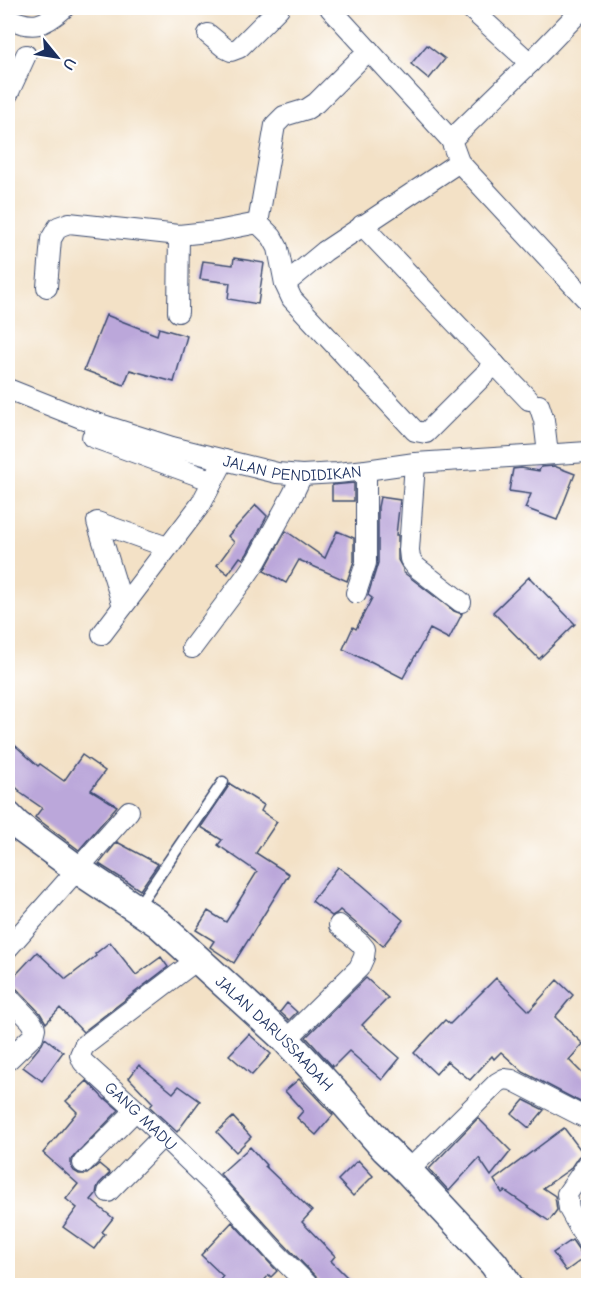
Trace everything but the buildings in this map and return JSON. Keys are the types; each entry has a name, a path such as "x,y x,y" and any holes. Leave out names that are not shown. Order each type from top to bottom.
{"street":[{"path":"8,18 37,26 48,22 64,8"},
{"path":"208,34 231,51 238,48 279,8"},
{"path":"330,8 451,140 459,162 588,301"},
{"path":"470,8 530,63"},
{"path":"451,140 583,8"},
{"path":"258,223 275,125 284,116 307,109 316,103 369,50"},
{"path":"8,92 26,55"},
{"path":"285,285 325,251 459,162"},
{"path":"47,287 51,239 58,227 69,223 179,235 258,223"},
{"path":"258,223 272,237 278,248 285,285 292,299 415,431 426,432 495,364"},
{"path":"362,225 534,403 543,420 548,454"},
{"path":"178,312 179,235"},
{"name":"JALAN PENDIDIKAN","path":"8,389 81,418 172,447 277,473 302,475 415,463 588,452"},
{"path":"92,437 213,481"},
{"path":"102,634 201,504 224,460"},
{"path":"415,463 410,559 416,567 461,602"},
{"path":"356,593 366,563 366,470"},
{"path":"192,648 257,560 302,475"},
{"path":"123,606 98,522 167,548"},
{"path":"8,948 129,811"},
{"name":"JALAN DARUSSAADAH","path":"8,816 77,869 158,924 286,1040 478,1247 509,1286"},
{"path":"286,1040 359,968 365,949 339,925"},
{"name":"GANG MADU","path":"198,959 84,1046 80,1055 82,1062 219,1190 309,1286"},
{"path":"8,997 35,1028 33,1036 8,1060"},
{"path":"408,1171 497,1083 504,1079 512,1080 588,1119"},
{"path":"83,1163 136,1110"},
{"path":"108,1192 162,1137"},
{"path":"588,1164 567,1194 569,1209 588,1243"}],"lane":[{"path":"136,909 223,782"}]}
